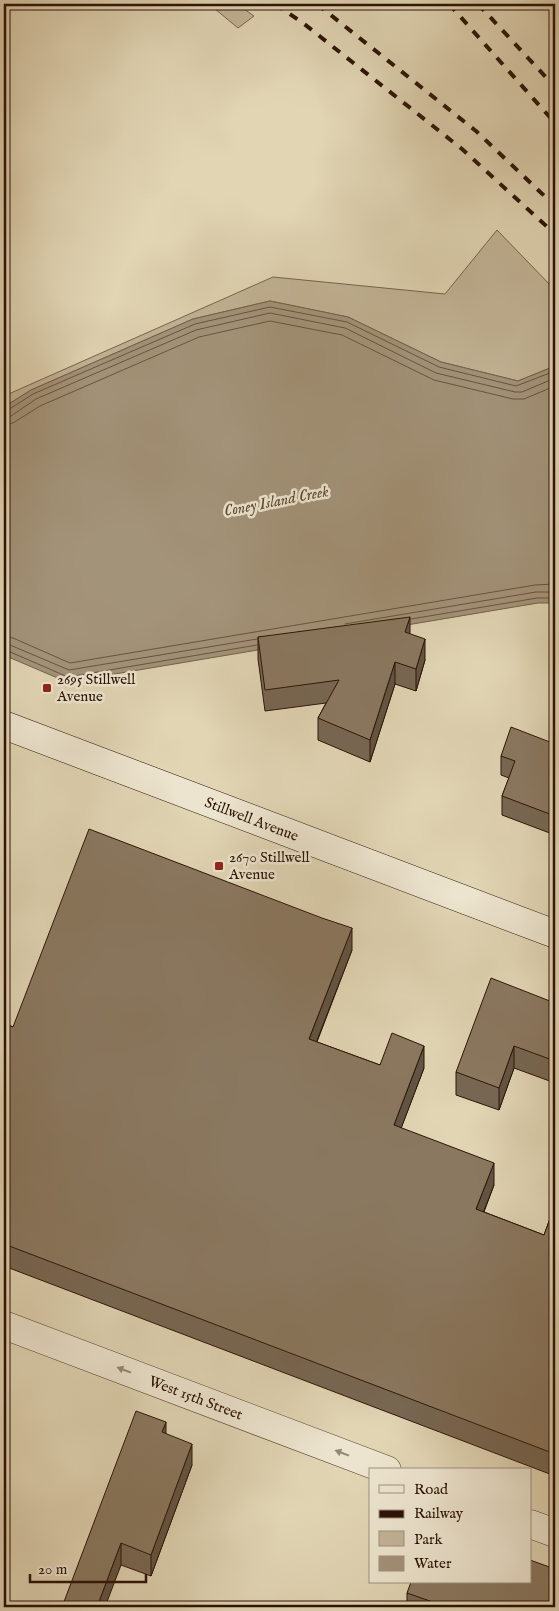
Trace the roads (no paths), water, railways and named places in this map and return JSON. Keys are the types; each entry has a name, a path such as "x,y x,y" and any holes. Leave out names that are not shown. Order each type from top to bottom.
{"main road":[{"name":"Stillwell Avenue","path":"4,725 555,934"},
{"name":"West 15th Street","path":"4,1325 382,1468"},
{"path":"532,1525 555,1533"}],"water":[{"name":"Coney Island Creek","path":"270,301 348,317 441,362 518,381 555,366 555,603 538,603 67,682 6,656 4,657 4,407 31,390 193,319"}],"railway":[{"path":"275,4 303,23 462,149 555,234"},
{"path":"317,4 476,131 555,206"},
{"path":"449,4 555,123"},
{"path":"478,4 555,87"}],"place":[{"name":"2695 Stillwell Avenue","path":"47,688"},
{"name":"2670 Stillwell Avenue","path":"219,866"}]}
